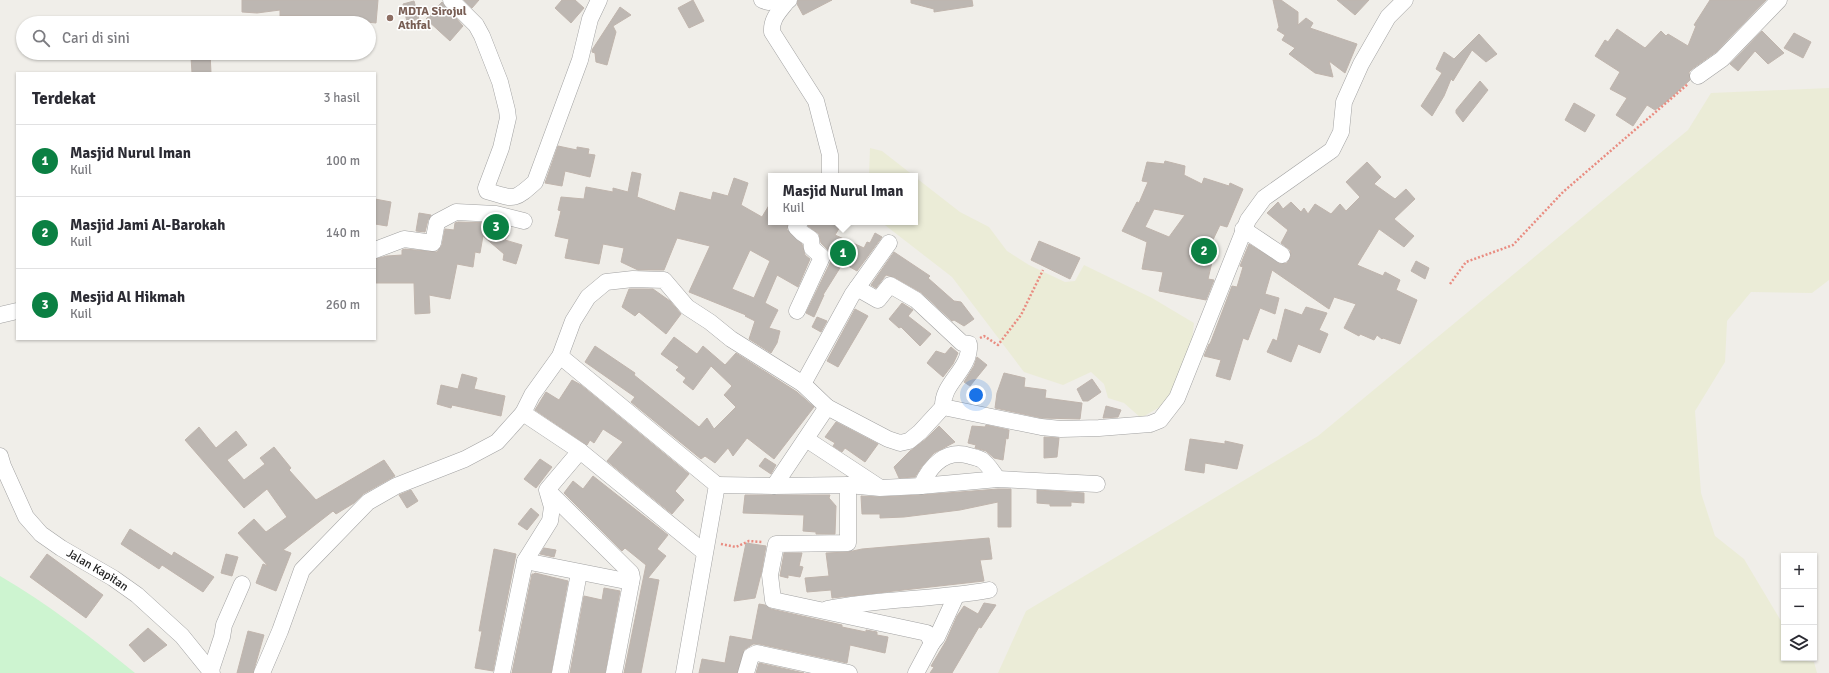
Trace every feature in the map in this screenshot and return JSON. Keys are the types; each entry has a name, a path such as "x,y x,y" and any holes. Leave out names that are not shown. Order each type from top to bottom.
{"street":[{"path":"451,0 476,25 500,82 508,118 501,148 486,188 487,191 512,199 522,195 535,182 580,60 590,19 599,0"},
{"path":"762,0 768,2 788,0"},
{"path":"788,0 776,13 772,22 772,32 816,101 830,155 830,173"},
{"path":"943,407 1041,427 1061,429 1134,426 1150,424 1160,420 1177,398 1248,220 1264,198 1332,150 1341,132 1344,102 1361,64 1388,17 1405,0"},
{"path":"1698,76 1722,59 1779,0"},
{"path":"376,250 404,239 433,243 437,222 456,212 496,214 524,221"},
{"path":"797,311 822,257 812,248 811,238 796,227 798,225"},
{"path":"1243,230 1282,255"},
{"path":"803,384 856,288 889,243"},
{"path":"262,673 280,631 302,570 368,502 396,486 465,459 497,442 523,413 532,395 560,356 573,322 588,297 606,282 633,279 664,280 687,307 710,322 731,339 803,384 827,407 888,439 900,443 909,441 943,407 942,397 967,360 969,344 962,343 916,300 890,285 878,300 856,288"},
{"path":"0,315 16,311"},
{"path":"560,356 717,485 848,485 880,488 998,479 1098,484"},
{"path":"774,486 827,407"},
{"path":"523,413 580,451 704,552"},
{"path":"806,439 880,488"},
{"path":"547,490 580,451"},
{"path":"921,486 934,464 950,454 965,454 982,460 998,479"},
{"name":"Jalan Kapitan","path":"0,456 26,517 41,534 61,548 113,578 137,596 182,636 211,673"},
{"path":"684,673 704,552 717,485"},
{"path":"848,485 848,543 776,544 770,574 773,600 927,633 932,643"},
{"path":"502,673 525,561 550,521 552,507 547,490"},
{"path":"547,490 631,573 631,582 614,673"},
{"path":"525,561 579,573 631,582"},
{"path":"560,673 579,573"},
{"path":"211,673 222,637 224,625 242,584"},
{"path":"819,611 850,604 956,596 989,590"},
{"path":"916,673 932,643 937,637 956,596"},
{"path":"746,673 751,656 757,653 850,673"}],"path":[{"path":"1450,284 1466,262 1513,245 1563,192 1698,76"},
{"path":"969,344 984,336 998,345 1021,315 1043,270"},
{"path":"704,552 719,544 736,547 749,541 776,544"}],"green space":[{"path":"1829,88 1829,280 1812,293 1751,292 1727,321 1725,362 1695,411 1701,493 1715,536 1744,559 1781,621 1781,661 1814,662 1817,673 998,673 1026,611 1318,436 1688,130 1711,93"},
{"path":"870,148 882,151 910,173 869,173"},
{"path":"918,179 960,212 989,227 1007,251 1029,265 1065,282 1075,281 1084,265 1152,298 1194,323 1192,340 1180,375 1165,404 1141,418 1124,403 1108,398 1104,384 1091,372 1063,385 1024,372 952,277 885,225 918,225"},
{"path":"0,576 69,622 135,673 0,673"}],"building":[{"path":"242,0 378,0 376,23 376,16 280,16 280,10 257,13 242,12"},
{"path":"464,0 479,0 472,8"},
{"path":"562,0 575,0 584,8 571,23 555,8"},
{"path":"693,0 704,21 689,28 678,8"},
{"path":"798,0 832,0 803,15 797,4"},
{"path":"911,0 972,0 973,6 934,12 934,9 911,3"},
{"path":"1273,0 1281,0 1298,12 1298,25 1306,18 1313,23 1310,28 1357,44 1345,73 1329,61 1333,77 1315,73 1289,54 1295,48 1282,40 1285,35 1277,30 1279,27"},
{"path":"1337,0 1369,0 1355,15"},
{"path":"1710,0 1766,0 1716,52 1689,72 1690,80 1666,102 1655,110 1647,105 1633,126 1616,115 1627,98 1610,89 1620,72 1595,56 1605,40 1608,42 1617,29 1645,48 1661,31 1666,36 1668,34 1688,46 1696,26 1694,25"},
{"path":"414,1 419,19 407,22 403,4"},
{"path":"442,2 463,26 450,41 426,19"},
{"path":"620,7 631,15 613,26 616,32 607,65 596,62 595,53 592,52 592,50"},
{"path":"1762,31 1784,53 1768,64 1755,51 1738,71 1730,64"},
{"path":"1794,33 1811,42 1803,58 1784,48"},
{"path":"1479,34 1497,54 1486,62 1472,50 1453,81 1451,79 1444,96 1432,116 1421,106 1442,73 1436,69 1444,52 1454,59"},
{"path":"191,60 210,60 211,72 192,72"},
{"path":"1480,81 1488,90 1463,122 1456,113 1456,110"},
{"path":"1574,103 1595,115 1585,132 1565,120"},
{"path":"558,146 577,150 577,147 589,149 588,154 595,155 590,177 565,171 562,186 545,183"},
{"path":"1165,161 1185,166 1184,175 1202,184 1204,178 1229,186 1230,183 1243,189 1227,227 1220,225 1211,244 1218,248 1212,262 1208,279 1214,280 1206,300 1159,291 1163,272 1142,269 1147,242 1122,231 1137,202 1139,203 1148,182 1142,181 1147,162 1164,164","holes":["1154,209 1185,215 1169,237 1145,227"]},
{"path":"1367,162 1381,177 1374,184 1395,199 1406,189 1415,199 1394,219 1414,236 1404,247 1379,229 1357,265 1383,276 1385,272 1400,280 1396,290 1417,300 1400,344 1383,338 1382,339 1377,335 1374,340 1360,334 1359,336 1344,328 1356,304 1334,297 1329,309 1272,270 1265,294 1279,298 1275,314 1260,308 1248,340 1243,338 1230,380 1216,376 1221,360 1204,356 1232,286 1237,287 1243,267 1240,266 1249,244 1281,264 1287,263 1291,256 1290,250 1281,243 1288,230 1267,213 1278,202 1283,209 1291,202 1301,212 1304,208 1308,214 1315,204 1331,214 1340,204 1346,211 1360,197 1346,182"},
{"path":"632,172 641,174 637,197 675,211 680,192 711,200 713,192 728,196 734,178 748,183 741,205 762,217 768,207 768,225 788,225 787,230 802,244 805,255 810,259 798,287 777,275 765,303 778,310 769,328 780,331 777,343 771,353 749,339 755,321 745,316 746,315 689,292 710,246 677,238 664,270 638,270 621,262 624,248 603,244 599,264 565,258 569,239 555,236 561,211 558,210 561,197 584,199 586,187 613,192 613,188 628,192","holes":["750,250 770,261 754,298 732,289"]},
{"path":"376,199 391,202 387,226 376,224"},
{"path":"419,213 431,215 425,232 416,231"},
{"path":"455,223 495,223 509,235 505,240 522,245 516,264 503,260 504,254 483,236 480,253 475,252 473,267 457,264 450,299 429,295 430,313 415,314 414,283 376,283 376,259 402,255 402,250 405,249 437,252 442,245 445,229 454,230"},
{"path":"841,225 835,235 864,248 867,242 870,243 875,233 882,237 857,271 843,263 823,295 814,317 806,313 831,261 831,256 828,250 821,243 819,234 808,226"},
{"path":"1039,241 1080,258 1070,279 1031,260"},
{"path":"894,252 930,276 928,278 954,301 961,302 974,319 964,326 954,320 952,321 922,293 894,277 886,275 876,288 871,285"},
{"path":"1416,261 1429,268 1425,279 1411,271"},
{"path":"629,289 653,289 670,301 681,314 666,334 639,312 635,316 622,307"},
{"path":"902,303 913,310 908,316 931,334 920,346 901,327 899,328 889,319"},
{"path":"1306,307 1327,313 1319,330 1328,334 1320,353 1298,344 1291,362 1267,352 1273,339 1277,341 1285,309 1302,315"},
{"path":"855,309 868,316 838,367 827,361"},
{"path":"817,317 827,321 821,332 812,327"},
{"path":"674,337 697,354 703,346 725,365 736,353 797,392 814,407 774,459 747,438 733,456 728,448 715,463 705,456 701,459 631,402 635,397 585,362 595,346 635,373 634,375 699,427 707,418 714,429 736,407 724,395 732,386 711,366 693,390 683,382 686,378 676,370 679,367 661,354"},
{"path":"951,347 958,353 953,364 943,377 927,363 936,351 945,354"},
{"path":"977,357 987,365 970,386 964,382 974,366"},
{"path":"1004,373 1025,378 1024,387 1046,390 1045,398 1082,403 1080,419 1042,418 995,408 997,393"},
{"path":"462,374 477,378 474,389 505,396 501,416 452,405 451,408 437,404 441,385 458,389"},
{"path":"1092,379 1101,392 1088,401 1083,401 1077,389"},
{"path":"572,380 581,385 689,474 675,491 684,500 672,514 607,461 623,442 603,429 594,443 590,440 587,445 535,410 546,392 559,400"},
{"path":"1106,406 1121,410 1118,417 1103,418"},
{"path":"836,422 878,444 865,462 845,448 842,452 833,446 835,443 825,437"},
{"path":"986,425 1009,430 1008,439 1006,438 1003,460 994,458 986,451 975,448 976,445 968,443 972,426 985,427"},
{"path":"939,426 955,442 934,453 922,466 915,477 899,478 894,467"},
{"path":"199,427 216,448 236,431 247,445 227,460 244,480 265,464 260,458 274,447 291,468 289,470 316,500 384,460 395,476 363,494 354,503 336,514 333,511 283,550 291,553 276,591 256,583 263,564 268,566 238,533 254,519 266,532 287,517 267,489 244,508 185,440"},
{"path":"1044,437 1059,438 1057,457 1044,458"},
{"path":"1190,439 1225,444 1225,441 1243,445 1237,469 1205,463 1204,473 1185,470"},
{"path":"765,458 776,465 771,474 759,466"},
{"path":"540,459 552,467 536,488 524,479"},
{"path":"593,476 668,535 657,549 666,556 648,578 659,580 641,673 624,673 646,565 625,548 622,551 564,493 573,481 583,489"},
{"path":"1011,489 1011,527 998,527 998,502 960,510 904,517 880,518 880,514 862,514 861,496 880,497 921,495"},
{"path":"411,490 418,501 407,508 399,495"},
{"path":"1037,490 1084,493 1084,503 1071,502 1071,506 1050,506 1050,504 1037,503"},
{"path":"745,495 830,495 829,498 836,506 835,534 816,534 816,532 803,531 804,515 743,513"},
{"path":"531,508 539,515 527,530 518,524"},
{"path":"130,529 172,556 174,552 214,577 203,592 162,565 159,569 121,544"},
{"path":"989,538 992,559 980,560 984,581 832,598 831,590 807,592 805,578 829,576 826,553"},
{"path":"746,543 766,546 761,574 755,598 734,601"},
{"path":"544,548 556,550 554,557 540,554"},
{"path":"494,549 516,554 493,671 475,668 482,631 479,631"},
{"path":"784,553 802,553 799,566 803,567 800,577 788,575 788,578 780,576"},
{"path":"47,554 103,595 86,618 30,577"},
{"path":"226,554 238,557 232,576 221,573"},
{"path":"535,573 568,581 551,673 512,673 532,574"},
{"path":"604,588 620,591 605,673 570,673 584,596 602,600"},
{"path":"984,603 996,605 981,628 979,627 952,673 930,673 934,667 931,666 946,641 957,616 964,606 978,614"},
{"path":"759,604 765,605 771,609 842,625 842,627 866,632 866,630 877,632 877,635 888,637 885,653 850,645 847,663 753,644 744,650 737,673 699,673 702,659 725,663 730,636 752,640"},
{"path":"148,628 167,645 144,662 129,645"},
{"path":"248,631 264,635 253,673 237,673"},
{"path":"759,663 804,673 756,673"}],"place":[{"name":"MDTA Sirojul Athfal","path":"390,18"},
{"name":"Mesjid Al Hikmah","path":"496,227"},
{"name":"Masjid Jami Al-Barokah","path":"1204,251"},
{"name":"Masjid Nurul Iman","path":"843,253"}]}
